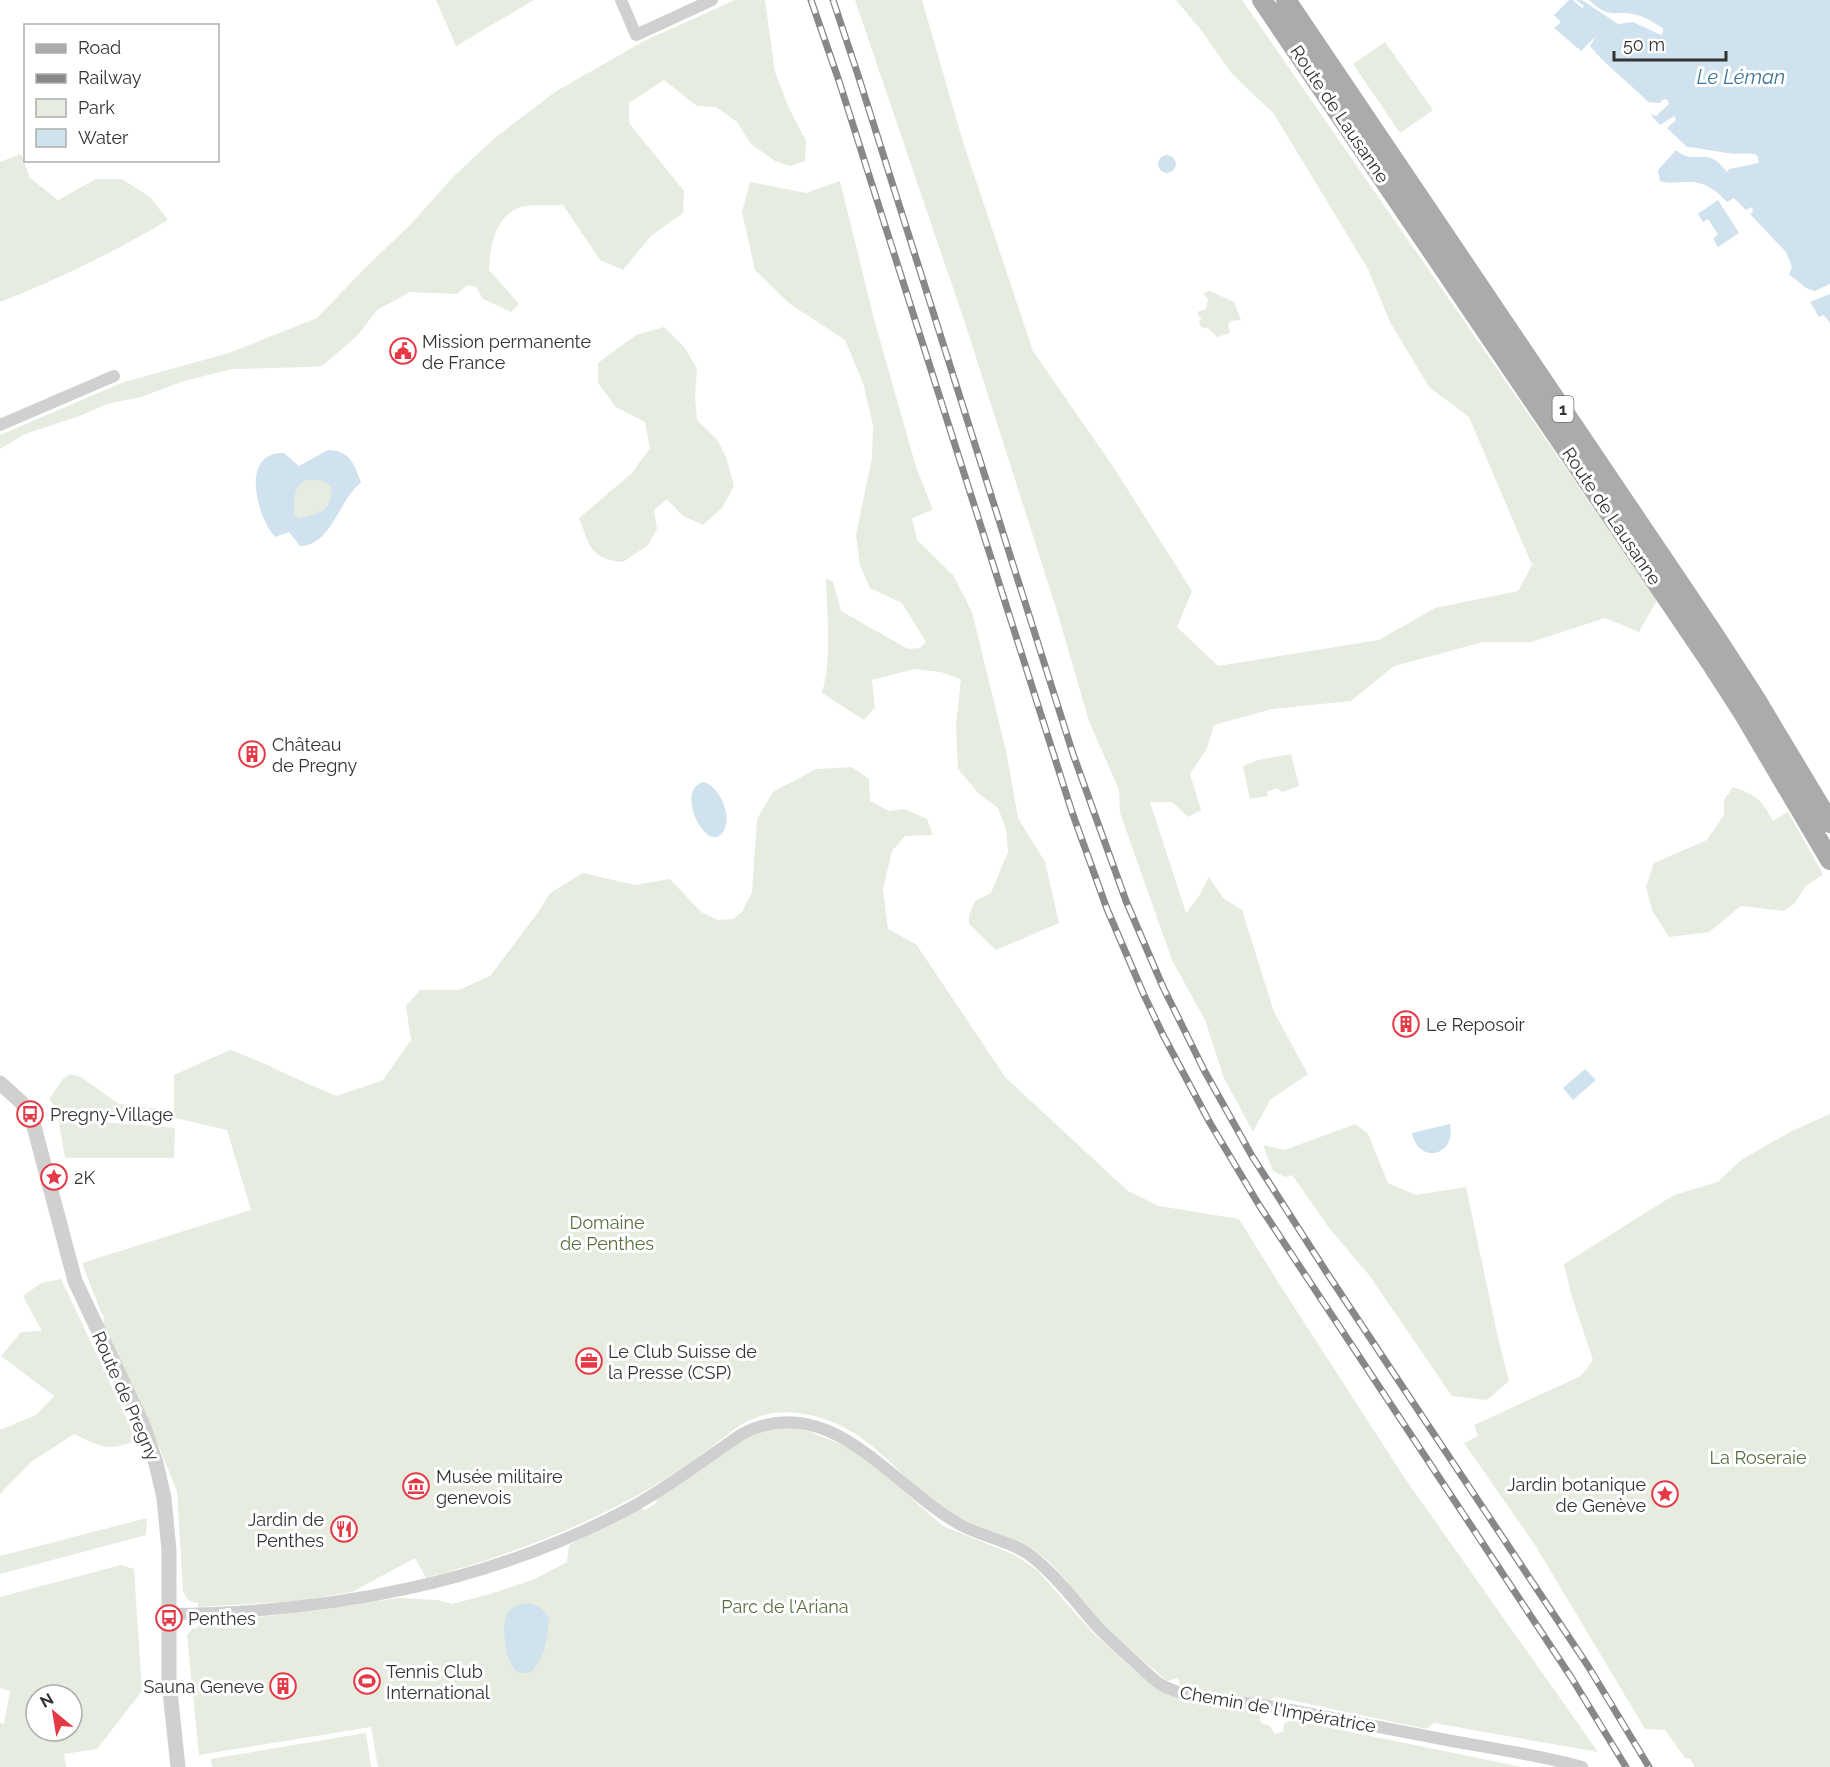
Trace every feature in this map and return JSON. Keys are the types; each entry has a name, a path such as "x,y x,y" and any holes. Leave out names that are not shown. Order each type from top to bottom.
{"main road":[{"name":"Route de Lausanne","path":"1262,0 1694,638 1742,711 1830,860"},
{"name":"Route de Lausanne","path":"1286,0 1713,633 1830,823"}],"street":[{"path":"621,0 636,35 712,0"},
{"path":"0,425 114,376"},
{"name":"Route de Pregny","path":"0,1083 21,1102 32,1119 75,1281 143,1425 156,1463 168,1525 169,1682 178,1767"},
{"name":"Chemin de l'Impératrice","path":"168,1614 257,1611 303,1606 355,1599 436,1583 512,1559 610,1518 647,1499 742,1434 758,1426 789,1421 808,1424 843,1438 875,1459 927,1503 960,1524 1035,1558 1063,1586 1096,1625 1158,1683 1171,1690 1538,1755 1582,1767"}],"green space":[{"path":"436,0 534,0 456,46"},
{"path":"735,0 765,0 775,72 788,106 806,141 805,161 790,166 775,161 751,144 737,122 716,107 697,106 664,80 629,103 629,123 684,191 683,213 651,236 623,270 600,260 563,205 521,207 512,211 500,224 493,242 489,270 519,304 511,312 483,299 476,287 467,285 457,294 410,292 377,310 357,336 322,366 232,369 184,381 141,397 107,404 25,434 0,449 0,435 124,382 229,353 317,318 410,225 454,176 496,137 555,92 644,41"},
{"path":"855,0 922,0 963,142 1033,351 1116,471 1192,591 1177,627 1218,666 1379,640 1435,608 1518,591 1532,565 1469,417 1429,387 1390,322 1368,269 1274,114 1232,74 1201,30 1176,0 1242,0 1657,600 1639,632 1605,618 1531,642 1483,642 1394,666 1351,701 1272,709 1214,725 1207,748 1190,774 1201,810 1188,817 1172,802 1150,802 1186,913 1198,898 1209,877 1223,898 1242,910 1274,1012 1308,1074 1270,1100 1253,1132 1224,1078 1205,1020 1172,960 1120,813 1119,790 1089,721 1056,608 966,326"},
{"path":"1385,42 1433,110 1400,133 1353,64"},
{"path":"21,154 30,178 58,200 96,179 122,179 150,197 168,220 86,264 0,302 0,162"},
{"path":"840,181 874,319 916,467 933,510 912,518 917,540 953,575 972,612 1006,751 1018,818 1045,862 1059,923 996,950 969,924 969,916 975,901 991,893 1008,852 1006,829 998,808 979,794 958,769 956,726 961,679 941,672 914,669 872,680 875,707 864,720 822,693 828,651 826,579 833,581 841,611 908,649 920,648 926,642 902,603 870,588 860,566 856,535 872,458 873,425 863,383 845,340 790,304 755,270 742,212 750,182 806,193"},
{"path":"1210,291 1234,302 1241,320 1231,321 1228,324 1230,333 1217,337 1209,329 1201,327 1199,321 1202,318 1197,312 1206,309 1208,299 1203,293"},
{"path":"664,327 685,348 697,369 695,396 697,420 718,441 726,457 734,486 722,508 703,525 683,516 667,499 654,510 657,529 648,545 623,562 612,560 597,554 593,549 579,518 632,473 650,448 645,422 616,407 598,383 598,363 636,335"},
{"path":"306,480 323,481 331,487 331,495 327,507 323,510 299,519 294,514 295,494"},
{"path":"1291,754 1299,786 1282,792 1277,788 1267,792 1268,796 1250,799 1243,766 1258,760"},
{"name":"Domaine de Penthes","path":"852,767 869,779 870,801 889,811 904,809 927,819 933,835 905,836 892,851 883,889 888,929 916,944 1005,1077 1128,1191 1159,1206 1239,1219 1404,1477 1598,1752 1434,1723 1426,1729 1276,1697 1262,1703 1181,1687 1177,1678 1167,1681 1107,1629 1091,1613 1056,1568 1038,1553 1028,1546 948,1511 930,1498 865,1440 847,1429 826,1420 795,1413 772,1413 750,1420 675,1473 598,1516 513,1551 455,1570 426,1578 415,1558 352,1592 297,1601 198,1607 198,1603 187,1598 183,1591 177,1491 152,1430 103,1327 104,1317 82,1263 251,1210 227,1130 175,1118 56,1108 49,1099 63,1079 70,1074 81,1077 119,1104 174,1111 174,1075 230,1050 337,1096 383,1080 411,1040 406,1006 420,990 459,990 490,976 550,893 583,873 635,885 670,879 701,912 718,920 733,919 742,912 752,892 757,819 773,792 816,769"},
{"path":"1733,787 1757,799 1773,821 1788,812 1823,874 1805,887 1794,904 1784,911 1741,906 1709,932 1669,937 1652,910 1646,887 1654,863 1707,840 1724,815 1724,800"},
{"name":"Jardin botanique de Genève","path":"1830,1114 1830,1767 1695,1767 1690,1759 1685,1758 1665,1730 1645,1729 1535,1545 1464,1443 1478,1436 1474,1425 1581,1376 1593,1360 1572,1297 1564,1264 1674,1195 1718,1182 1741,1160 1790,1132"},
{"path":"58,1118 175,1128 174,1158 65,1158"},
{"path":"1355,1124 1368,1134 1388,1183 1416,1195 1466,1187 1509,1381 1487,1400 1452,1396 1369,1275 1330,1229 1292,1175 1285,1177 1273,1171 1263,1145 1285,1150"},
{"path":"61,1279 137,1440 111,1447 91,1442 74,1434 31,1462 0,1494 0,1430 36,1415 54,1396 1,1356 21,1332 42,1331 23,1296 41,1283"},
{"name":"Parc de l'Ariana","path":"791,1427 808,1431 852,1449 869,1461 943,1526 1015,1555 1037,1570 1094,1634 1147,1681 1209,1703 1259,1712 1261,1723 1270,1726 1275,1734 1283,1732 1284,1724 1292,1720 1522,1767 378,1767 371,1727 199,1755 187,1635 192,1629 197,1628 200,1621 321,1610 398,1598 438,1600 452,1604 490,1594 535,1579 567,1562 569,1545 641,1508 645,1510 656,1503 657,1498 748,1436 763,1430"},
{"path":"147,1518 146,1535 0,1574 0,1556"},
{"path":"121,1565 134,1569 142,1691 97,1749 64,1754 66,1767 0,1767 0,1723 4,1724 10,1691 0,1688 0,1597"},
{"path":"366,1733 371,1767 212,1767 211,1759"}],"water":[{"name":"Le Léman","path":"1569,0 1573,0 1582,8 1584,6 1576,0 1582,0 1618,24 1633,22 1661,35 1663,28 1644,17 1629,13 1608,12 1589,0 1830,0 1830,284 1815,291 1806,288 1789,274 1792,267 1786,252 1750,214 1753,212 1752,207 1746,210 1734,198 1727,202 1704,184 1660,181 1658,170 1676,150 1686,156 1713,159 1727,172 1729,169 1759,163 1757,155 1753,154 1731,154 1687,147 1667,128 1676,120 1674,116 1660,125 1650,114 1656,116 1669,104 1667,99 1660,103 1648,102 1590,46 1596,36 1581,51 1554,28 1561,22 1554,15"},
{"path":"1167,155 1173,158 1176,164 1173,170 1167,173 1161,170 1158,164 1161,158"},
{"path":"1718,200 1739,233 1718,247 1713,239 1718,234 1708,219 1703,222 1698,214"},
{"path":"1830,294 1830,323 1824,315 1819,317 1810,302"},
{"path":"328,450 341,452 350,459 361,483 353,490 328,530 311,544 300,546 289,532 275,537 262,515 256,486 261,462 270,455 284,453 299,466","holes":["306,480 323,481 331,487 327,506 318,513 299,518 294,514 295,494 299,486"]},
{"path":"703,782 714,788 725,808 725,828 719,836 711,836 704,831 693,809 691,798 694,788"},
{"path":"1585,1069 1596,1080 1573,1100 1563,1088"},
{"path":"1450,1124 1451,1135 1448,1143 1436,1152 1429,1153 1421,1150 1412,1133"},
{"path":"527,1603 540,1608 549,1618 547,1639 540,1660 531,1672 523,1673 518,1672 510,1662 505,1645 504,1627 509,1611"}],"railway":[{"path":"811,0 839,81 1072,812 1107,909 1144,995 1210,1123 1259,1205 1571,1677 1626,1767"},
{"path":"833,0 1073,754 1126,901 1163,987 1204,1070 1252,1156 1588,1666 1649,1767"}],"place":[{"name":"Mission permanente de France","path":"403,351"},
{"name":"Château de Pregny","path":"252,754"},
{"name":"Le Reposoir","path":"1406,1024"},
{"name":"Pregny-Village","path":"30,1114"},
{"name":"2K","path":"54,1177"},
{"name":"Le Club Suisse de la Presse (CSP)","path":"589,1361"},
{"name":"Musée militaire genevois","path":"416,1486"},
{"name":"Jardin botanique de Genève","path":"1665,1494"},
{"name":"Jardin de Penthes","path":"344,1529"},
{"name":"Penthes","path":"169,1618"},
{"name":"Tennis Club International","path":"367,1681"},
{"name":"Sauna Geneve","path":"283,1686"}],"park label":[{"name":"La Roseraie","path":"1758,1457"}]}
